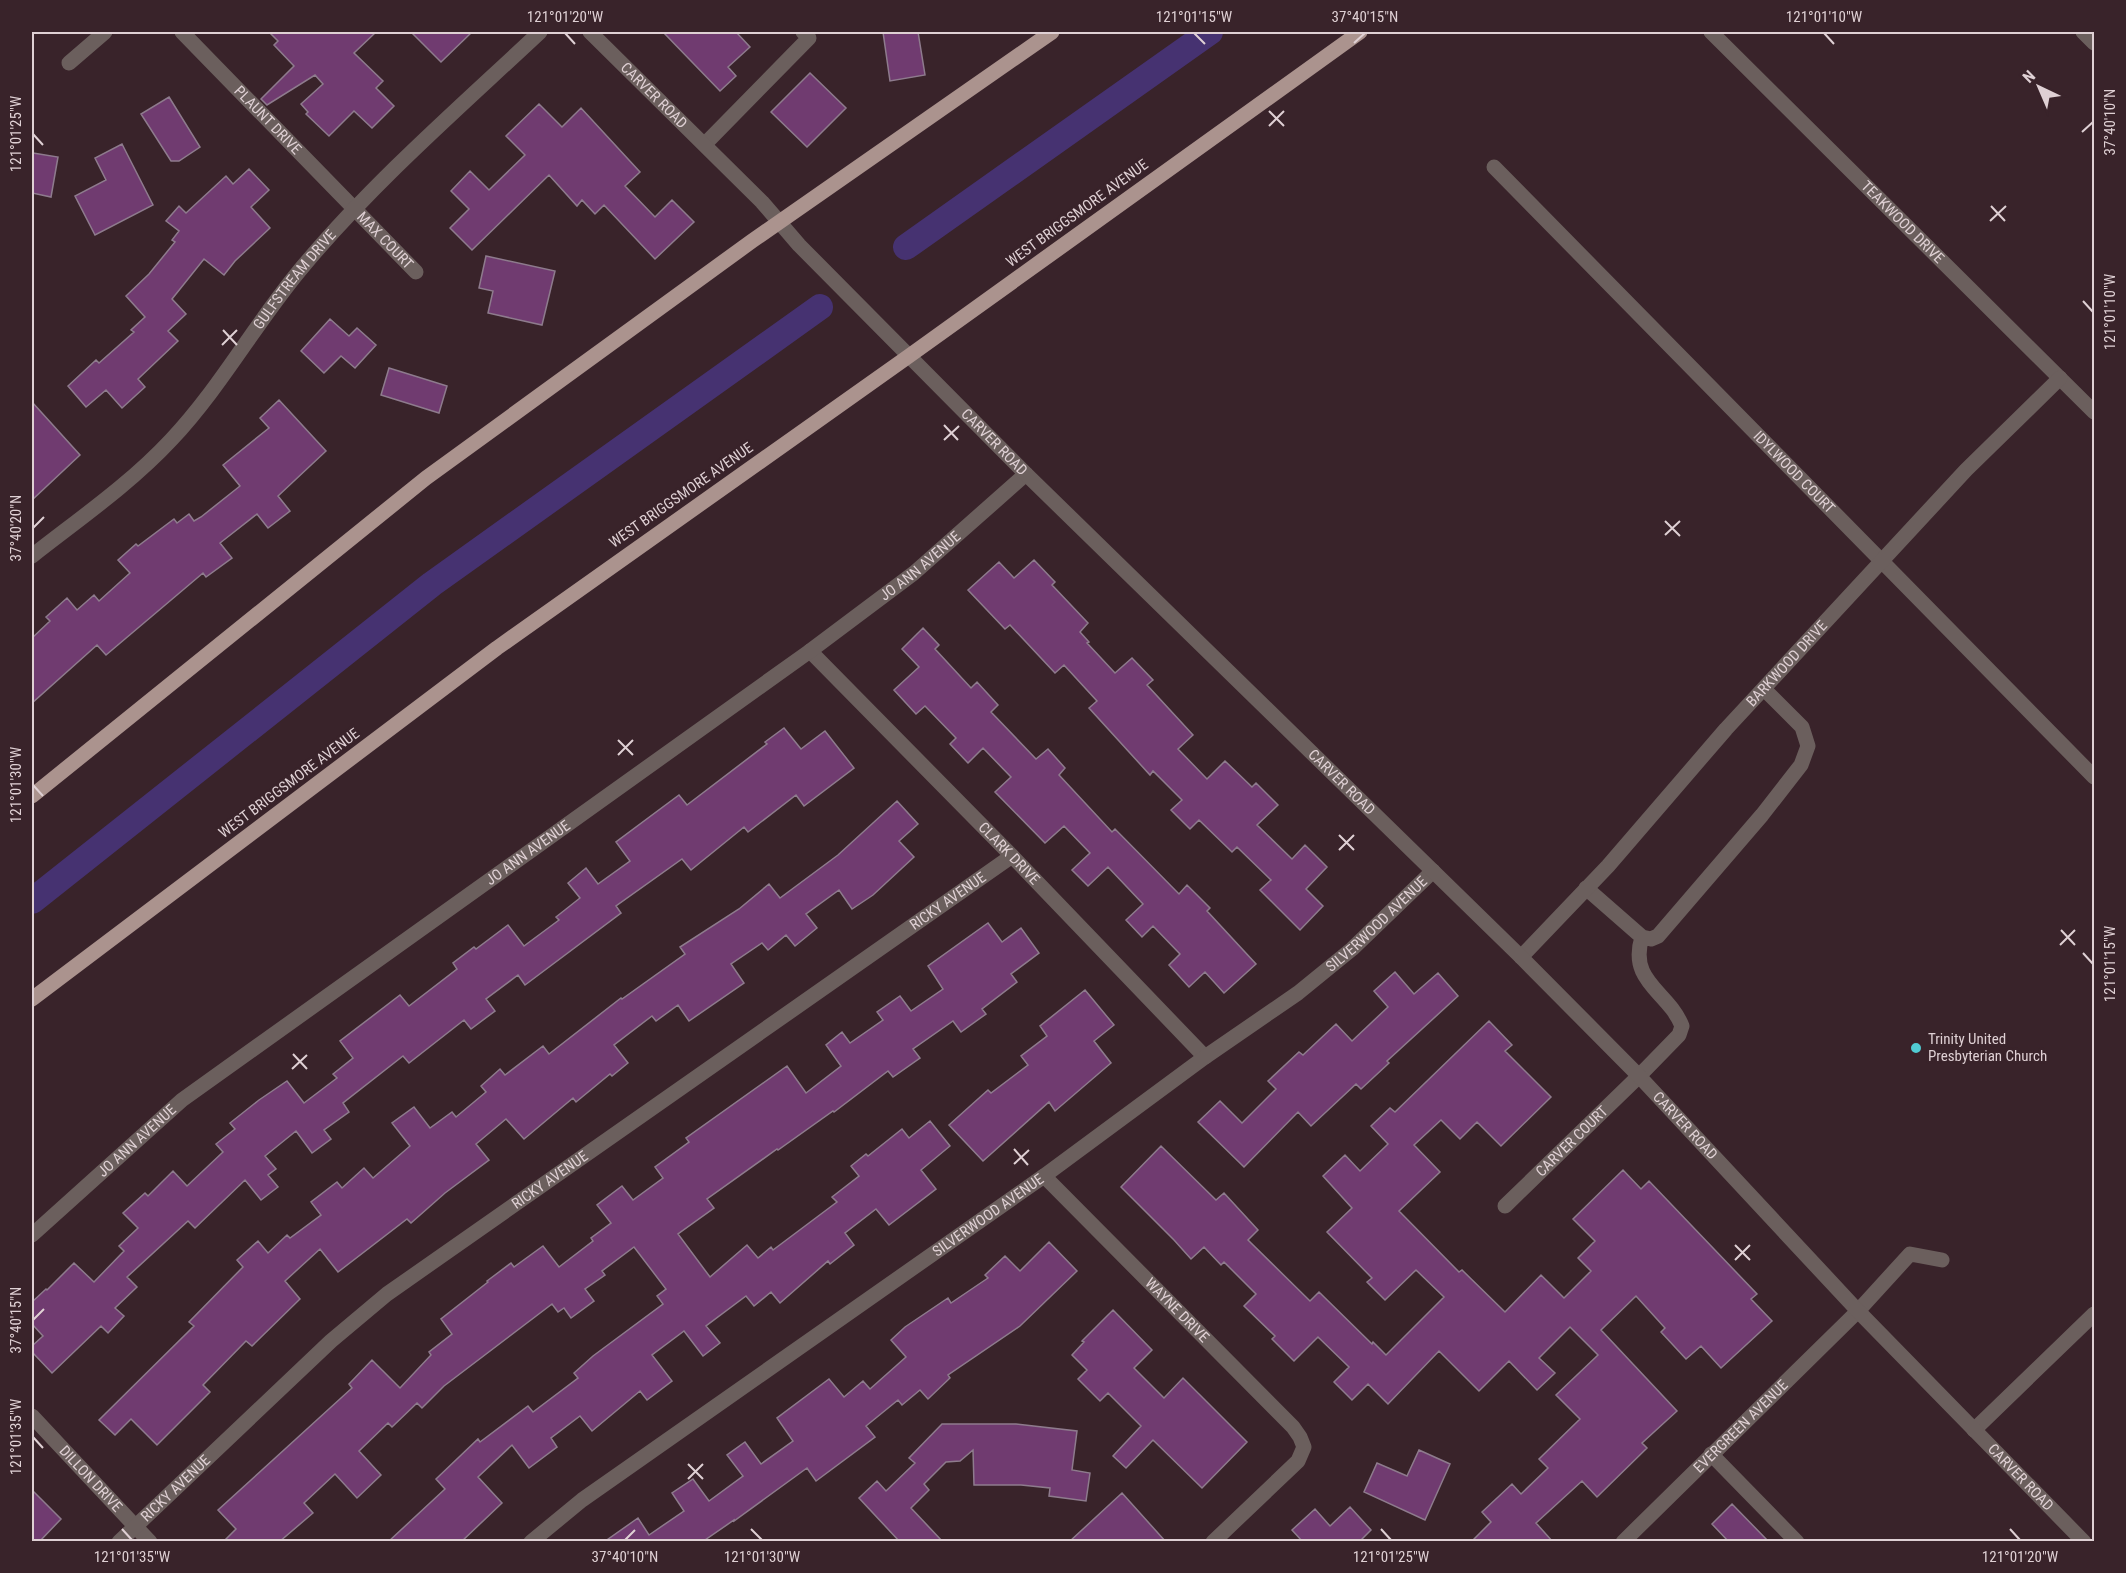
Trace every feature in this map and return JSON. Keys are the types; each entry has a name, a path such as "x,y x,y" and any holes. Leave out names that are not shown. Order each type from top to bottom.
{"main road":[{"path":"32,796 426,478 752,242 1052,32"},
{"name":"WEST BRIGGSMORE AVENUE","path":"32,999 497,648 1360,32"}],"street":[{"path":"69,63 105,32"},
{"name":"PLAUNT DRIVE","path":"182,32 354,208"},
{"name":"GULFSTREAM DRIVE","path":"32,556 127,482 171,441 209,395 303,265 354,208 540,32"},
{"name":"CARVER ROAD","path":"590,32 705,144 1026,474 1521,957 1639,1076 1858,1311 2084,1542"},
{"path":"705,144 809,38 803,32"},
{"name":"TEAKWOOD DRIVE","path":"1711,32 2094,412"},
{"path":"2082,32 2094,43"},
{"name":"IDYLWOOD COURT","path":"1494,167 2094,777"},
{"name":"MAX COURT","path":"354,208 416,272"},
{"name":"BARKWOOD DRIVE","path":"1521,957 1881,561 1966,470 2060,378"},
{"name":"JO ANN AVENUE","path":"32,1235 182,1100 810,651 914,573 1026,474"},
{"name":"CLARK DRIVE","path":"810,651 1012,856 1204,1056"},
{"path":"1586,888 1642,937 1651,939 1658,936 1762,815 1801,765 1808,746 1802,727 1764,689"},
{"name":"RICKY AVENUE","path":"119,1542 331,1341 387,1294 1012,856"},
{"name":"SILVERWOOD AVENUE","path":"531,1542 582,1500 1044,1176 1204,1056 1298,993 1352,949 1433,872"},
{"name":"CARVER COURT","path":"1505,1206 1679,1035 1682,1026 1678,1017 1646,978 1640,967 1638,951 1642,937"},
{"name":"WAYNE DRIVE","path":"1044,1176 1293,1427 1300,1437 1304,1447 1298,1461 1290,1471 1213,1542"},
{"name":"EVERGREEN AVENUE","path":"1623,1542 1858,1311 1910,1254 1942,1260"},
{"path":"1974,1430 2094,1314"},
{"name":"DILLON DRIVE","path":"32,1416 150,1542"},
{"path":"1711,1454 1797,1542"}],"building":[{"path":"269,32 376,32 354,53 383,81 376,88 394,106 372,128 354,111 329,136 306,114 308,112 301,104 323,84 315,75 267,105 261,99 294,66 274,45 278,41"},
{"path":"411,32 472,32 441,62"},
{"path":"663,32 736,32 750,47 728,67 736,76 720,91"},
{"path":"883,32 918,32 925,75 890,81"},
{"path":"810,73 846,108 807,147 771,112"},
{"path":"169,97 200,147 179,161 171,161 141,114"},
{"path":"539,104 562,127 581,108 640,172 625,186 655,217 672,200 694,222 655,259 604,205 595,214 582,200 577,206 549,175 472,250 450,228 469,209 451,191 470,171 489,190 525,155 506,136"},
{"path":"122,144 153,205 95,235 75,196 106,180 95,158"},
{"path":"33,153 58,157 51,197 32,193"},
{"path":"249,169 269,190 251,207 270,228 235,261 224,275 204,259 172,299 186,314 168,331 178,341 138,379 145,387 122,408 106,390 86,407 68,386 96,360 99,363 134,332 131,330 145,317 126,296 149,274 175,242 172,240 179,231 166,221 179,206 186,213 226,176 233,184"},
{"path":"486,256 555,271 542,325 488,313 493,291 479,288"},
{"path":"330,319 349,336 357,328 376,345 355,368 341,356 324,373 301,351"},
{"path":"389,368 447,386 439,413 381,395"},
{"path":"279,400 326,451 278,496 290,511 268,528 257,514 220,543 232,558 206,577 203,573 106,655 97,645 32,703 32,638 50,621 46,617 67,598 77,610 94,595 99,601 130,573 118,560 136,544 138,546 174,519 177,523 189,514 194,521 240,486 223,465 269,428 260,418"},
{"path":"32,402 80,455 32,500"},
{"path":"1034,560 1055,582 1052,585 1088,623 1080,632 1089,642 1087,643 1115,673 1132,658 1153,680 1147,685 1193,735 1178,749 1207,779 1225,761 1252,787 1256,783 1278,805 1257,825 1292,859 1305,845 1327,867 1306,889 1323,906 1300,930 1260,890 1271,880 1237,847 1232,852 1199,820 1190,829 1171,810 1182,800 1153,771 1150,775 1089,708 1097,701 1064,665 1055,673 1010,625 1005,629 968,590 999,562 1014,578"},
{"path":"923,628 939,645 935,649 971,688 977,682 998,705 991,712 1036,759 1048,749 1065,768 1059,775 1112,832 1115,829 1179,894 1187,885 1210,908 1207,911 1256,964 1224,993 1205,972 1189,987 1169,965 1180,954 1153,926 1142,937 1126,920 1143,904 1108,867 1088,886 1072,870 1090,853 1064,826 1045,843 995,792 1011,777 983,748 968,763 950,744 956,738 925,706 916,714 894,690 919,667 902,649"},
{"path":"784,728 801,749 825,731 854,768 804,806 796,795 748,832 744,827 691,870 682,859 616,906 621,913 525,985 518,975 486,999 495,1011 471,1029 464,1020 409,1063 403,1056 343,1103 349,1112 324,1130 331,1139 312,1153 296,1131 265,1156 276,1169 268,1175 278,1187 261,1200 245,1180 195,1228 188,1221 127,1277 137,1287 115,1308 124,1316 108,1333 101,1326 52,1373 32,1352 32,1346 43,1336 32,1324 32,1302 74,1263 94,1282 124,1251 119,1246 138,1228 123,1213 145,1193 148,1196 173,1171 187,1186 223,1152 216,1144 235,1129 230,1123 287,1081 304,1103 337,1078 333,1074 353,1058 340,1041 400,995 409,1006 457,969 453,963 508,925 524,946 559,920 556,917 580,898 568,883 586,868 598,884 630,861 616,842 679,795 687,805 767,744 765,742"},
{"path":"897,801 918,824 899,841 914,857 873,895 852,909 839,890 806,914 817,928 795,946 786,935 768,950 762,943 731,964 744,983 689,1021 678,1005 656,1021 652,1016 614,1045 628,1063 612,1076 610,1074 576,1102 573,1098 524,1139 506,1119 476,1144 489,1160 445,1193 411,1223 407,1219 338,1272 320,1249 285,1281 300,1299 252,1346 246,1341 203,1385 210,1392 157,1445 131,1419 115,1435 99,1420 194,1326 189,1322 243,1267 237,1260 258,1241 268,1253 287,1235 290,1238 321,1215 311,1202 337,1182 342,1188 364,1168 373,1178 410,1146 392,1123 414,1107 430,1128 452,1112 456,1117 486,1092 481,1086 500,1069 505,1075 543,1046 549,1054 621,998 685,954 680,947 739,909 769,884 780,898 838,855"},
{"path":"988,923 1002,942 1021,928 1039,953 1011,974 1017,982 982,1009 986,1014 961,1032 953,1021 913,1049 920,1058 893,1077 888,1071 834,1112 707,1199 714,1208 678,1234 710,1277 747,1245 758,1258 771,1247 773,1250 837,1202 832,1197 859,1176 851,1166 866,1154 868,1156 902,1129 909,1138 930,1121 950,1146 921,1170 936,1189 889,1225 876,1209 845,1233 854,1245 830,1264 828,1261 780,1303 771,1292 754,1306 746,1296 706,1326 720,1343 703,1356 684,1331 652,1355 672,1381 647,1400 640,1391 592,1431 580,1416 551,1438 557,1447 529,1468 512,1445 478,1477 502,1503 461,1542 388,1542 445,1489 436,1479 478,1439 480,1442 528,1406 533,1412 578,1378 574,1373 593,1356 663,1304 657,1296 666,1289 634,1247 602,1271 605,1275 585,1289 594,1301 571,1318 564,1308 558,1312 552,1304 444,1386 422,1408 417,1403 392,1427 388,1423 359,1451 381,1475 357,1498 335,1474 304,1503 313,1513 279,1542 223,1542 236,1529 218,1510 352,1388 349,1384 372,1360 400,1388 431,1355 429,1352 452,1334 441,1319 487,1281 511,1263 514,1267 543,1246 559,1267 593,1241 591,1238 611,1223 597,1205 622,1186 633,1200 663,1178 655,1167 689,1142 686,1138 787,1066 806,1093 841,1066 826,1045 842,1032 850,1043 883,1020 877,1012 900,996 911,1011 943,989 928,966"},
{"path":"1395,972 1414,994 1438,973 1458,996 1387,1061 1389,1063 1361,1089 1356,1084 1311,1126 1298,1112 1244,1167 1198,1122 1220,1101 1242,1123 1276,1089 1268,1081 1299,1052 1303,1055 1336,1024 1352,1041 1388,1007 1374,991"},
{"path":"1085,990 1114,1025 1094,1041 1111,1063 1055,1111 1049,1102 983,1161 949,1125 988,1090 991,1093 1028,1065 1021,1056 1047,1036 1040,1026"},
{"path":"1489,1021 1512,1045 1505,1051 1551,1097 1501,1146 1477,1122 1460,1139 1441,1120 1414,1145 1440,1172 1399,1211 1459,1272 1462,1270 1505,1312 1541,1275 1564,1298 1591,1271 1578,1258 1595,1241 1573,1219 1623,1170 1641,1189 1649,1181 1757,1294 1751,1299 1772,1321 1721,1368 1701,1346 1686,1359 1661,1332 1665,1328 1636,1296 1601,1330 1677,1411 1642,1443 1647,1448 1597,1497 1582,1481 1536,1523 1553,1542 1471,1542 1491,1522 1482,1512 1512,1484 1521,1494 1548,1468 1539,1459 1580,1419 1556,1395 1598,1355 1570,1327 1539,1358 1555,1373 1537,1390 1509,1361 1479,1391 1439,1351 1388,1404 1368,1384 1352,1400 1334,1382 1349,1367 1318,1337 1294,1361 1272,1339 1275,1336 1244,1306 1256,1294 1224,1262 1221,1265 1204,1247 1191,1259 1121,1187 1161,1146 1216,1200 1224,1193 1258,1230 1248,1240 1310,1301 1319,1292 1386,1355 1444,1297 1416,1270 1385,1300 1367,1282 1372,1278 1327,1232 1352,1208 1323,1176 1345,1155 1360,1171 1388,1144 1371,1126 1390,1108 1395,1112"},
{"path":"1049,1242 1077,1271 1020,1326 948,1375 950,1378 928,1399 920,1390 902,1405 898,1400 866,1426 875,1437 816,1481 807,1468 702,1542 604,1542 638,1518 649,1535 684,1511 672,1493 693,1479 709,1501 743,1476 727,1455 745,1442 761,1464 793,1441 777,1418 829,1379 844,1397 863,1381 870,1389 906,1357 891,1340 905,1327 948,1298 951,1303 988,1278 985,1275 1005,1256 1020,1271"},
{"path":"1113,1310 1152,1350 1134,1368 1164,1398 1183,1378 1247,1442 1202,1488 1153,1440 1126,1468 1113,1456 1141,1426 1108,1393 1100,1401 1078,1379 1087,1370 1072,1355 1084,1342 1082,1341"},
{"path":"942,1424 1016,1424 1077,1431 1072,1470 1090,1473 1086,1501 1049,1496 1050,1488 1021,1485 974,1485 973,1450 960,1461 946,1462 924,1484 929,1490 911,1508 943,1542 900,1542 859,1498 877,1481 886,1491 915,1463 909,1458"},
{"path":"1419,1450 1450,1464 1425,1520 1364,1492 1377,1463 1407,1476"},
{"path":"32,1490 61,1519 39,1542 32,1542"},
{"path":"1122,1493 1166,1542 1069,1542"},
{"path":"1732,1504 1769,1542 1729,1542 1712,1524"},
{"path":"1350,1507 1371,1530 1359,1542 1303,1542 1292,1530 1315,1509 1330,1526"}],"waterway":[{"path":"906,247 1210,32"},
{"path":"32,901 432,584 820,307"}],"place":[{"name":"Trinity United Presbyterian Church","path":"1916,1048"}]}
